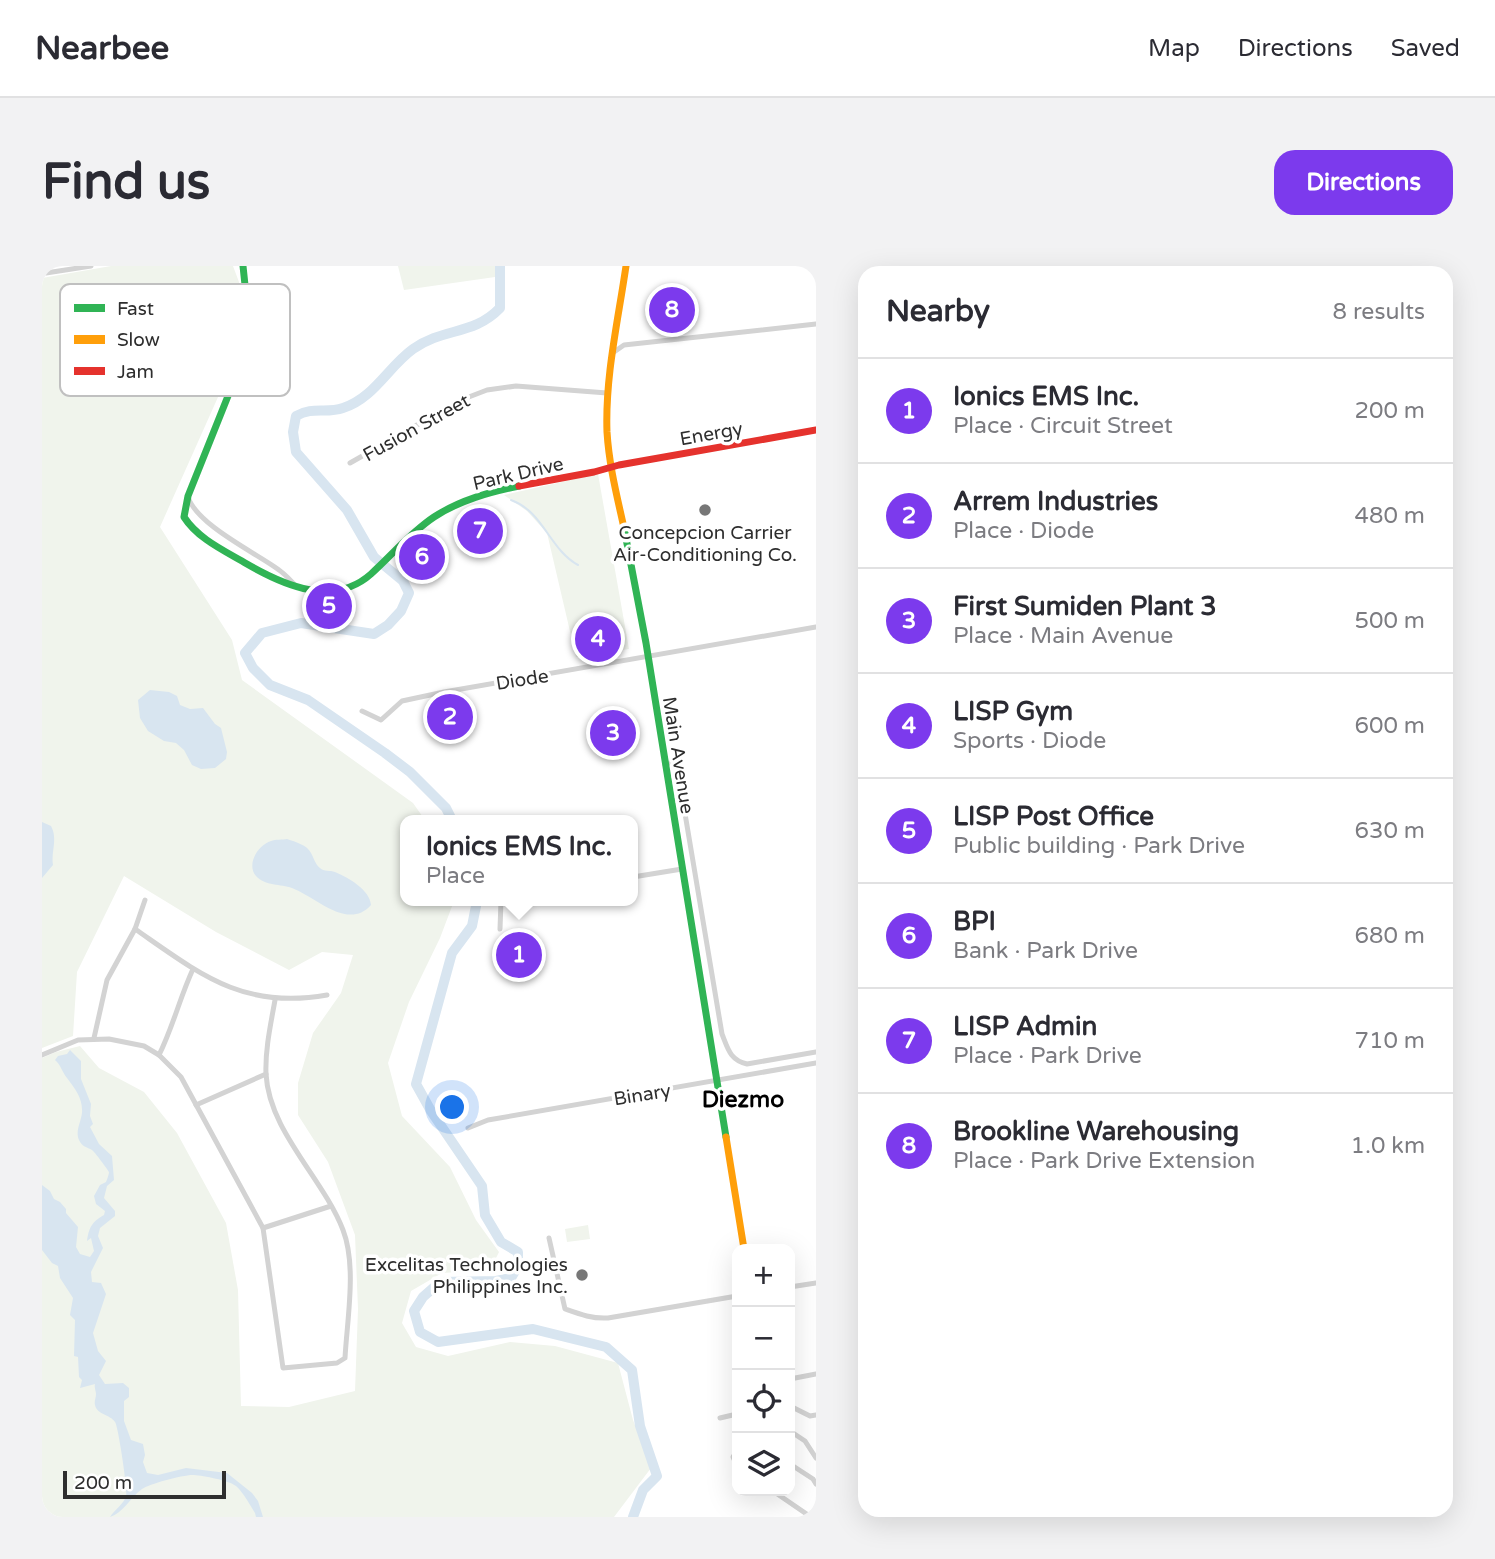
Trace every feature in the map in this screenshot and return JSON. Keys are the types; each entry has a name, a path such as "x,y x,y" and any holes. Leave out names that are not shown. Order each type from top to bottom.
{"street":[{"path":"44,266 46,273 91,266"},
{"path":"243,266 245,284"},
{"name":"Main Avenue","path":"626,266 607,393 606,427 648,656 743,1244"},
{"path":"614,352 624,345 816,324"},
{"name":"Fusion Street","path":"350,463 461,400 487,390 516,386 607,393"},
{"path":"197,511 195,517 186,523 184,509 188,496 228,396"},
{"name":"Energy","path":"612,468 816,430"},
{"name":"Park Drive","path":"186,523 192,530 263,574 315,591 331,592 358,586 416,530 461,503 520,485 612,468"},
{"name":"Park Drive","path":"188,496 197,511 220,531 279,570 295,585"},
{"path":"208,540 213,539 220,531"},
{"name":"Diode","path":"362,711 381,720 402,701 816,627"},
{"path":"665,765 676,760 722,1034 730,1055 747,1064 816,1052"},
{"path":"638,876 682,869"},
{"path":"94,1038 107,980 135,929 145,900"},
{"path":"500,929 501,906"},
{"path":"135,929 193,969 233,989 275,999 304,999 327,995"},
{"path":"159,1055 170,1034 180,997 193,969"},
{"path":"42,1055 78,1040 94,1038 135,1044 159,1055 181,1077 263,1228 283,1368 337,1363 345,1358 350,1273 344,1232 278,1118 266,1074 275,999"},
{"name":"Binary","path":"468,1128 488,1120 816,1063"},
{"path":"196,1105 266,1074"},
{"path":"263,1228 331,1206"},
{"path":"549,1238 565,1308 583,1315 608,1318 732,1297"},
{"path":"795,1286 816,1283"},
{"path":"795,1377 816,1374"},
{"path":"795,1408 810,1416 816,1415"},
{"path":"720,1418 732,1415"},
{"path":"793,1433 806,1441 816,1458"},
{"path":"795,1467 815,1480"},
{"path":"780,1496 811,1517"}],"shaded area":[{"path":"111,266 233,266 239,284 60,284 60,396 218,396 160,527 232,640 242,680 413,803 421,815 400,815 400,906 452,906 409,1002 388,1063 402,1116 450,1167 476,1220 499,1252 490,1270 442,1273 411,1291 402,1323 416,1347 448,1356 510,1342 555,1346 618,1363 633,1420 651,1468 614,1517 42,1517 42,1058 80,1046 99,1068 144,1092 177,1133 226,1223 238,1290 241,1406 289,1407 355,1391 358,1309 355,1235 328,1162 298,1115 298,1083 313,1033 341,993 353,955 322,952 289,970 216,932 124,876 77,972 73,1036 42,1048 42,278"},
{"path":"398,266 496,266 495,277 404,290"},
{"path":"598,474 629,649 576,657 547,533 527,511 504,495"},
{"path":"150,690 169,692 177,696 180,705 190,709 203,708 221,728 227,752 226,759 215,768 201,769 192,765 184,750 176,743 164,741 148,731 140,718 138,700"},
{"path":"42,822 51,826 54,840 53,865 42,878"},
{"path":"287,839 307,848 322,869 335,872 358,885 367,894 371,905 352,915 342,913 292,888 268,883 256,876 253,861 262,846 271,841"},
{"path":"70,1050 81,1061 81,1079 91,1104 90,1116 93,1124 90,1127 99,1144 112,1156 114,1180 107,1186 104,1198 115,1211 115,1216 100,1228 98,1236 103,1248 91,1272 92,1282 101,1283 106,1294 93,1333 98,1351 106,1361 99,1375 105,1384 123,1383 129,1388 129,1397 124,1401 124,1421 131,1440 143,1444 143,1462 147,1473 158,1475 186,1468 227,1473 252,1493 258,1501 263,1517 256,1517 236,1486 210,1477 189,1475 146,1487 110,1517 126,1496 115,1422 96,1408 95,1384 80,1388 82,1380 79,1377 78,1357 74,1356 75,1320 70,1315 73,1298 60,1278 58,1266 52,1263 42,1250 42,1185 66,1209 66,1213 78,1227 76,1247 80,1254 90,1257 94,1251 91,1238 87,1241 89,1232 105,1211 96,1204 94,1196 100,1185 106,1182 109,1172 93,1151 79,1140 82,1113 80,1098 55,1060"},
{"path":"588,1225 590,1239 567,1242 565,1229"}],"waterway":[{"path":"450,815 446,808 410,772 385,753 308,700 270,685 253,668 245,653 262,633 301,623 374,634 388,625 401,611 409,593 403,581 374,557 347,510 296,452 293,432 296,416 308,411 337,410 354,403 372,390 413,349 436,337 490,317 500,308 500,266"},
{"path":"511,500 531,513 560,550 578,565"},
{"path":"476,906 472,926 452,953 416,1084 482,1186 485,1215 501,1242 518,1252 518,1266 511,1278 496,1281 440,1282 423,1297 414,1311 420,1332 438,1342 533,1329 606,1347 632,1370 640,1426 657,1476 643,1490 633,1517"}],"traffic: fast":[{"path":"243,266 245,284"},
{"path":"228,396 188,496 184,517 204,538 221,549 293,586 326,591 357,584 434,517 475,497 519,486"},
{"path":"624,528 646,643 726,1137"}],"traffic: slow":[{"path":"624,528 610,456 607,411 613,349 626,266"},
{"path":"726,1137 743,1244"}],"traffic: jam":[{"path":"519,486 619,465 816,430"}],"place":[{"name":"Brookline Warehousing","path":"672,310"},
{"name":"Concepcion Carrier Air-Conditioning Co.","path":"705,510"},
{"name":"LISP Admin","path":"480,531"},
{"name":"BPI","path":"422,557"},
{"name":"LISP Post Office","path":"329,606"},
{"name":"LISP Gym","path":"598,639"},
{"name":"Arrem Industries","path":"450,717"},
{"name":"First Sumiden Plant 3","path":"613,733"},
{"name":"Ionics EMS Inc.","path":"519,955"},
{"name":"Excelitas Technologies Philippines Inc.","path":"582,1275"}],"district":[{"name":"Diezmo","path":"743,1099"}]}
